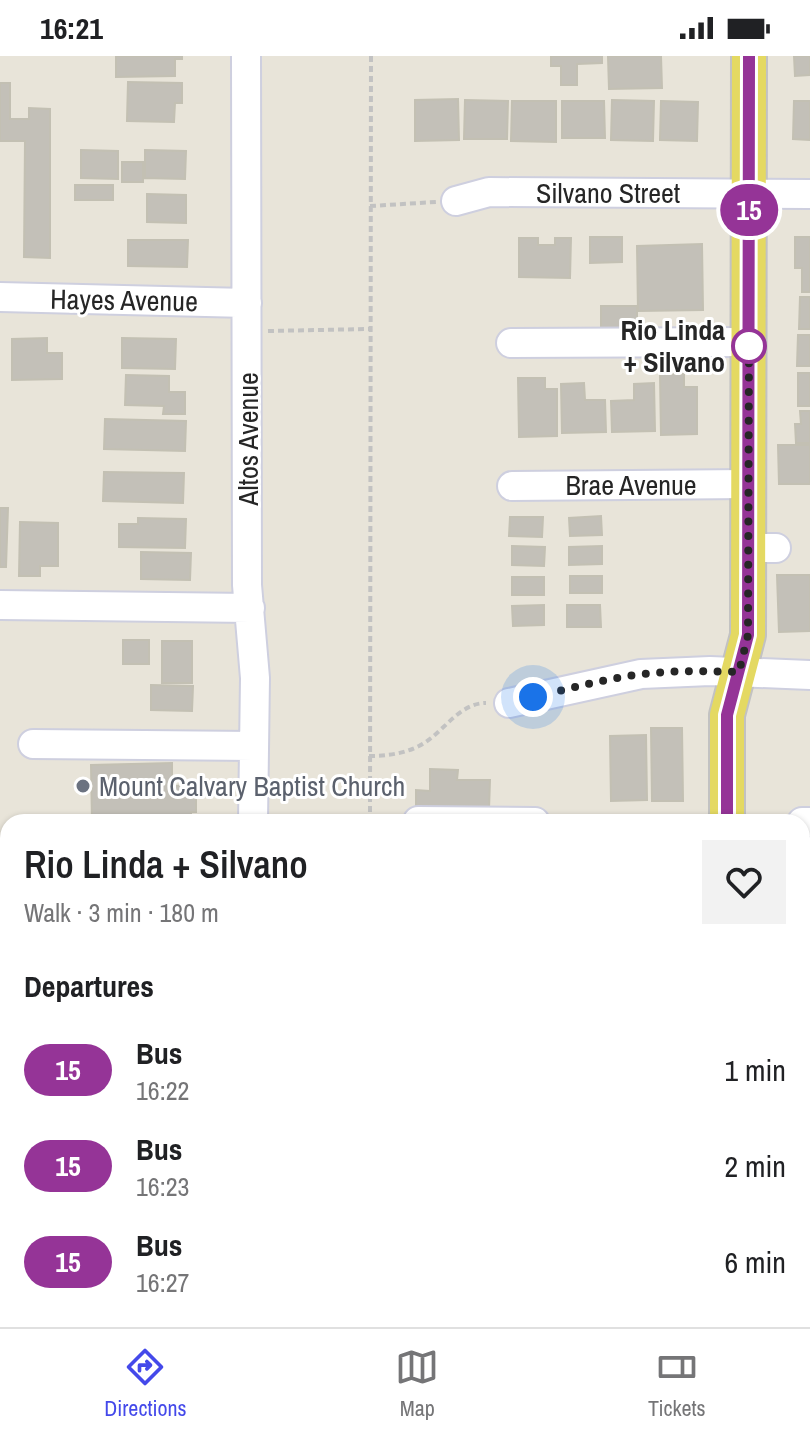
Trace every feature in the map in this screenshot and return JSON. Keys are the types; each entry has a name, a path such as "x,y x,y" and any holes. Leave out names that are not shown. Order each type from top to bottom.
{"main road":[{"path":"727,814 727,715 748,635 762,548 749,484 749,56"}],"street":[{"name":"Altos Avenue","path":"246,56 247,585 255,678 253,814"},
{"name":"Silvano Street","path":"456,201 489,192 810,194"},
{"name":"Hayes Avenue","path":"0,297 247,303"},
{"path":"511,343 749,342"},
{"name":"Brae Avenue","path":"512,486 749,484"},
{"path":"0,605 250,608"},
{"path":"509,703 641,674 675,671 810,675"},
{"path":"33,744 254,746"}],"path":[{"path":"370,814 371,56"},
{"path":"370,206 419,203"},
{"path":"262,331 369,329"},
{"path":"369,756 402,753 416,748 468,705 476,703"}],"building":[{"path":"116,56 182,56 182,59 175,59 175,76 116,77"},
{"path":"551,56 602,56 602,63 577,64 577,85 561,85 561,66 551,66"},
{"path":"608,56 661,56 662,88 609,89"},
{"path":"794,56 810,56 810,75 795,76"},
{"path":"128,82 182,83 182,103 175,103 174,122 127,121"},
{"path":"0,83 10,83 10,119 29,119 29,108 50,109 50,258 24,257 25,141 0,141"},
{"path":"458,99 459,140 415,141 415,100"},
{"path":"465,100 508,101 507,139 464,139"},
{"path":"612,100 654,101 653,141 611,140"},
{"path":"512,101 556,101 556,142 511,141"},
{"path":"562,101 604,101 605,138 562,138"},
{"path":"661,101 698,102 697,141 660,140"},
{"path":"794,101 810,101 810,140 793,139"},
{"path":"81,150 118,151 118,179 81,178"},
{"path":"145,150 186,151 185,179 145,178"},
{"path":"122,162 143,162 143,182 122,182"},
{"path":"75,185 113,185 113,200 75,200"},
{"path":"147,194 186,195 186,223 147,222"},
{"path":"590,237 622,237 622,262 590,263"},
{"path":"795,237 810,237 810,292 802,292 802,268 795,268"},
{"path":"519,238 538,238 538,245 555,245 555,238 571,238 570,278 519,277"},
{"path":"128,240 188,240 187,267 128,266"},
{"path":"702,244 703,310 638,311 637,246"},
{"path":"800,297 810,297 810,329 799,329"},
{"path":"601,306 637,306 637,330 601,330"},
{"path":"798,335 810,335 810,366 797,366"},
{"path":"47,338 47,353 62,353 62,379 12,380 12,339"},
{"path":"122,338 176,339 175,369 122,368"},
{"path":"798,373 810,373 810,406 798,406"},
{"path":"660,374 684,374 684,387 697,387 697,434 661,435"},
{"path":"126,375 169,376 169,392 185,392 185,414 163,414 164,406 125,405"},
{"path":"518,378 545,378 545,389 557,389 557,436 519,437"},
{"path":"584,383 585,400 605,400 606,432 562,433 561,384"},
{"path":"654,383 655,431 612,432 611,401 634,400 634,384"},
{"path":"800,411 810,411 810,443 796,443 795,424 801,424"},
{"path":"105,419 186,421 185,451 104,449"},
{"path":"778,445 810,445 810,484 779,484"},
{"path":"104,472 184,473 183,503 103,501"},
{"path":"0,508 8,508 6,567 0,567"},
{"path":"601,516 602,535 570,536 569,518"},
{"path":"510,517 543,517 542,537 509,536"},
{"path":"138,518 186,519 185,548 119,547 119,524 138,524"},
{"path":"20,522 58,523 58,566 40,566 40,576 19,576"},
{"path":"512,546 545,547 544,566 512,565"},
{"path":"602,546 602,564 569,565 569,547"},
{"path":"141,552 191,553 190,580 141,579"},
{"path":"777,575 810,575 810,631 779,632"},
{"path":"570,576 602,576 602,593 570,593"},
{"path":"512,577 544,577 544,595 512,595"},
{"path":"544,605 544,625 513,626 512,606"},
{"path":"567,605 600,605 601,627 567,627"},
{"path":"123,640 149,640 149,664 123,664"},
{"path":"162,641 192,641 192,683 162,683"},
{"path":"151,685 193,686 192,711 151,710"},
{"path":"651,728 682,728 683,801 652,801"},
{"path":"646,735 647,800 611,801 610,736"},
{"path":"172,763 172,786 191,785 191,798 196,798 196,812 92,814 91,765"},
{"path":"430,769 458,770 457,780 490,780 489,809 416,808 416,790 430,791"}],"bus line":[{"name":"15","path":"727,814 727,715 748,635 749,56"}],"place":[{"name":"Rio Linda + Silvano","path":"749,346"},
{"name":"Mount Calvary Baptist Church","path":"83,786"}],"route":[{"path":"533,697 641,674 739,672 748,635 749,342 749,346"}]}
